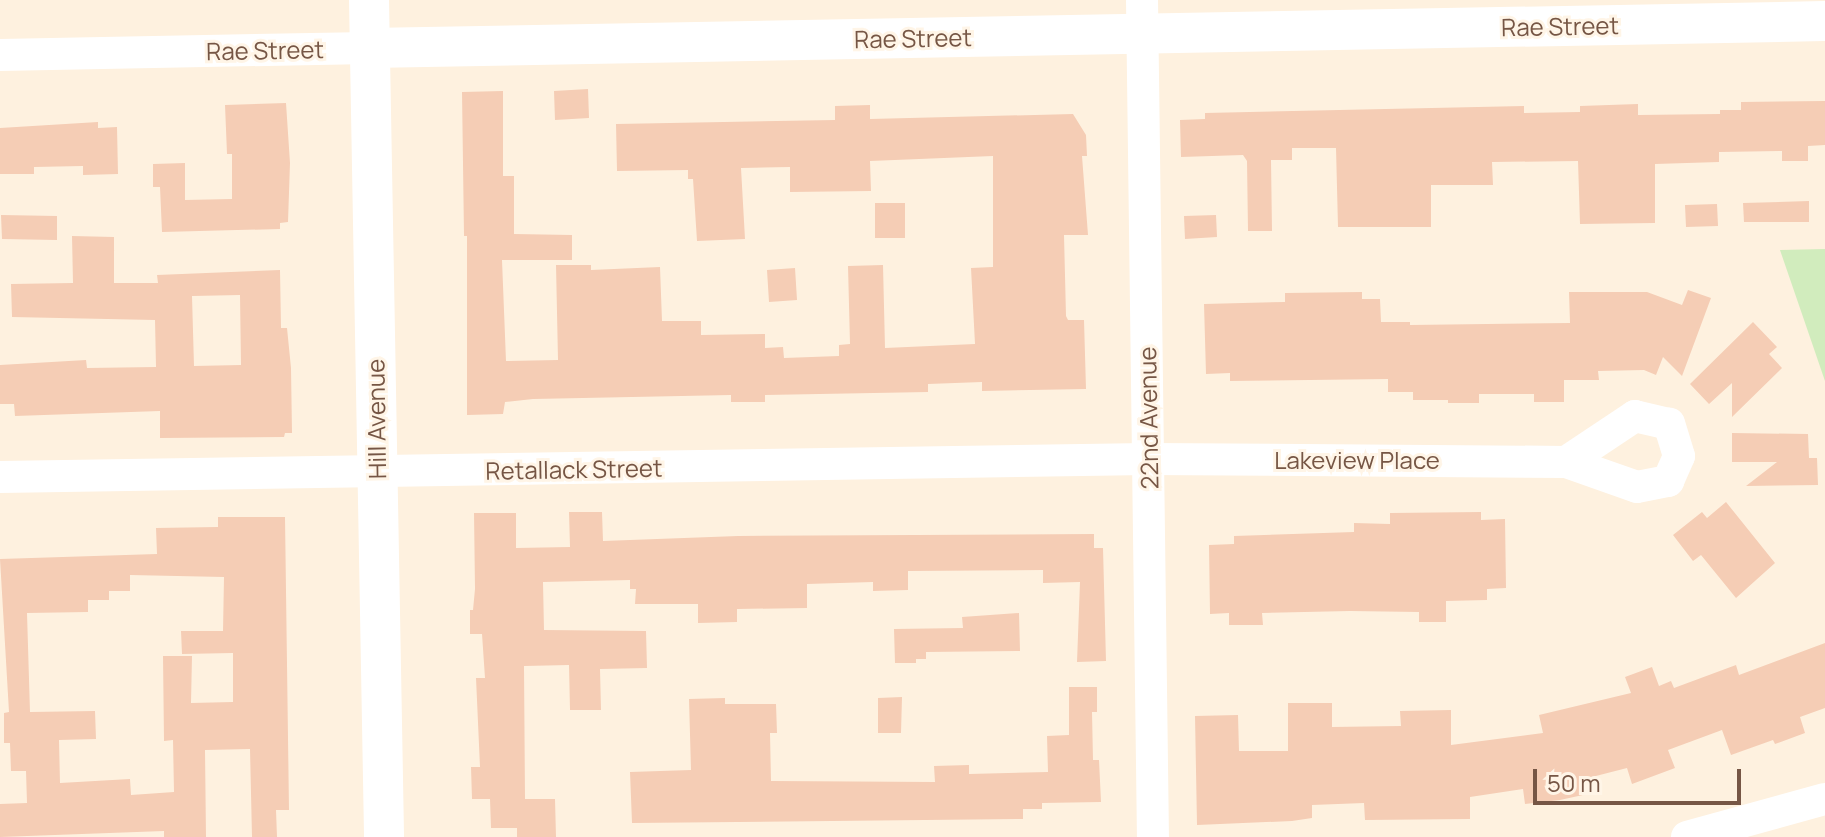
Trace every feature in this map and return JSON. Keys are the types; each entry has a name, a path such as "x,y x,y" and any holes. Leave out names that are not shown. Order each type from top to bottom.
{"street":[{"name":"Hill Avenue","path":"369,0 384,837"},
{"name":"Rae Street","path":"0,55 369,48 1143,17 1825,21"},
{"name":"22nd Avenue","path":"1143,17 1153,837"},
{"name":"Lakeview Place","path":"1148,459 1566,462"},
{"name":"Retallack Street","path":"0,477 1148,459"},
{"path":"1687,837 1825,799"}],"green space":[{"path":"1825,249 1825,381 1780,250"}],"building":[{"path":"588,89 589,118 555,120 554,91"},
{"path":"503,91 503,176 514,176 514,234 572,235 572,260 502,260 506,361 558,360 556,265 591,265 591,270 660,267 662,321 701,321 701,335 765,334 765,348 783,347 784,358 839,356 839,345 850,344 848,266 883,265 885,348 975,344 971,268 993,267 993,156 870,161 871,191 790,192 790,167 741,168 745,239 697,241 693,179 688,179 688,170 617,171 616,124 835,120 835,106 870,105 870,119 1073,114 1086,135 1087,156 1082,156 1088,235 1064,235 1066,316 1068,320 1084,320 1086,389 982,391 982,382 928,384 928,392 765,395 765,402 731,402 731,395 533,399 505,402 503,414 467,415 467,236 464,236 462,92"},
{"path":"1825,101 1825,145 1808,146 1808,161 1782,161 1782,151 1719,152 1719,162 1655,164 1655,223 1580,224 1578,161 1492,162 1493,185 1431,185 1431,227 1338,227 1336,148 1292,148 1292,160 1271,160 1272,231 1248,231 1247,161 1243,155 1181,157 1180,120 1205,119 1205,113 1524,106 1524,113 1580,112 1580,106 1638,104 1638,115 1720,114 1720,110 1741,110 1741,102"},
{"path":"286,103 290,163 288,222 280,223 280,229 162,232 160,187 153,187 153,164 185,163 185,200 232,199 232,154 227,154 225,105"},
{"path":"98,122 98,128 117,127 118,174 83,175 83,166 34,167 34,174 0,174 0,128"},
{"path":"1809,201 1809,222 1744,222 1743,203"},
{"path":"875,203 905,203 905,238 875,238"},
{"path":"1717,204 1718,226 1686,227 1685,205"},
{"path":"1,215 57,216 57,240 2,239"},
{"path":"1216,215 1217,237 1185,239 1184,216"},
{"path":"72,236 114,237 114,283 158,283 157,275 280,270 281,328 287,328 291,368 292,433 285,433 284,437 160,438 160,411 15,416 14,404 0,404 0,365 86,360 87,368 156,367 155,320 12,317 11,284 73,283","holes":["240,295 241,365 194,366 192,296"]},
{"path":"795,268 797,300 769,302 767,270"},
{"path":"1688,290 1711,298 1682,376 1663,357 1656,375 1644,370 1598,371 1599,380 1564,380 1564,402 1534,402 1534,394 1479,394 1479,403 1448,403 1448,400 1413,400 1413,392 1388,392 1388,379 1230,381 1230,373 1206,374 1204,304 1285,302 1285,293 1362,292 1362,299 1380,299 1381,322 1410,322 1410,325 1570,323 1569,292 1647,292 1682,305"},
{"path":"1753,322 1777,347 1769,354 1782,368 1732,417 1732,383 1709,404 1690,384"},
{"path":"1732,433 1808,434 1809,458 1817,458 1818,485 1746,486 1777,462 1732,462"},
{"path":"1726,502 1775,563 1736,598 1701,555 1693,561 1673,535 1702,512 1707,518"},
{"path":"569,512 602,512 603,541 738,536 1094,534 1094,548 1103,548 1106,661 1077,662 1080,582 1043,583 1043,570 908,571 908,590 873,591 873,582 807,584 807,608 737,609 737,622 698,623 698,604 635,604 636,589 630,589 630,580 543,582 544,630 646,631 647,668 600,669 601,710 570,710 569,665 524,666 525,799 555,799 556,837 517,837 517,828 491,828 490,799 472,799 471,767 480,767 476,678 485,678 482,634 470,634 470,610 473,610 475,589 474,513 516,513 516,548 570,547"},
{"path":"1481,512 1481,520 1505,519 1506,588 1487,589 1487,600 1446,601 1446,622 1419,622 1419,612 1350,611 1262,613 1263,625 1229,625 1229,613 1210,614 1209,545 1234,544 1234,536 1354,532 1354,523 1390,524 1390,513"},
{"path":"218,517 285,517 289,810 276,810 277,837 252,837 250,749 205,750 206,837 164,837 164,831 0,837 0,804 27,803 26,771 11,771 10,743 4,743 4,713 9,712 0,559 157,554 156,528 218,527","holes":["130,575 224,577 223,631 181,631 182,654 233,653 233,702 191,703 192,656 163,656 164,741 173,740 174,792 131,795 130,779 60,783 59,740 96,739 95,711 30,712 27,613 88,612 88,600 109,600 109,591 130,591"]},
{"path":"1019,613 1020,651 926,652 926,659 916,659 916,663 895,663 894,629 963,628 962,617"},
{"path":"1825,643 1825,708 1800,717 1805,733 1775,744 1773,740 1731,755 1722,730 1668,750 1675,768 1632,784 1627,768 1588,778 1592,793 1560,800 1525,804 1523,789 1470,797 1470,819 1365,820 1364,803 1312,805 1312,818 1292,821 1197,825 1195,716 1238,715 1239,751 1288,751 1288,703 1332,703 1332,727 1401,726 1400,711 1451,710 1451,745 1543,733 1539,715 1631,693 1625,677 1652,667 1659,686 1671,681 1674,688 1736,665 1739,675"},
{"path":"1069,687 1097,687 1097,712 1092,712 1093,760 1099,760 1101,802 1042,803 1042,809 1023,809 1023,819 632,823 630,772 691,770 689,699 725,698 725,704 776,704 777,733 770,733 771,781 935,782 934,766 969,765 969,774 1048,772 1047,736 1069,735"},
{"path":"902,697 901,733 878,733 878,698"}]}
